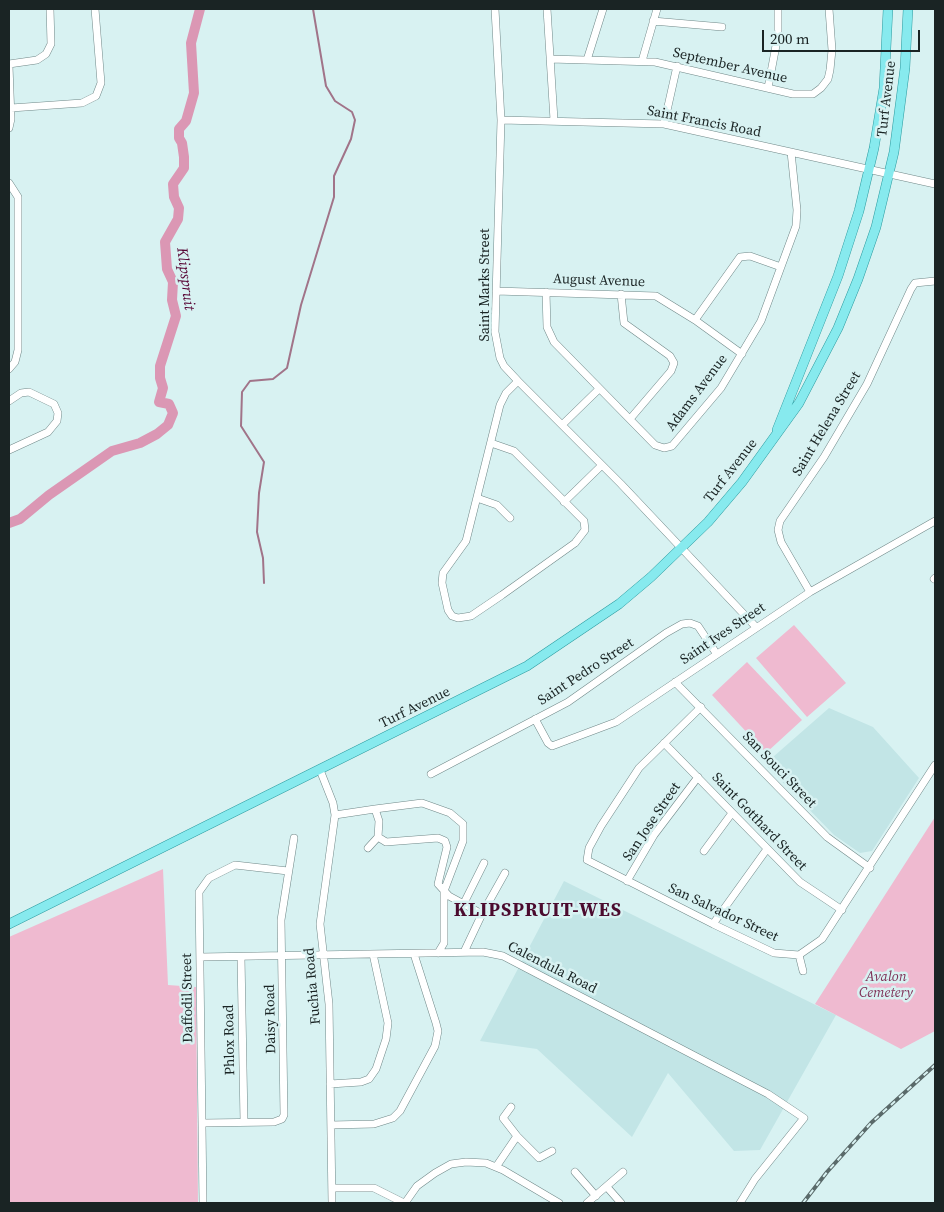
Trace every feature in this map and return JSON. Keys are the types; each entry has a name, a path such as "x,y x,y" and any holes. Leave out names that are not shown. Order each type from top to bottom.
{"main road":[{"name":"Turf Avenue","path":"775,435 841,268 869,170 884,88 888,9"},
{"name":"Turf Avenue","path":"9,924 496,683 557,648 619,604 682,547 723,505 799,403 838,328 867,254 890,174 903,92 908,9"}],"street":[{"path":"9,128 11,108 9,65 37,60 46,54 51,44 50,9"},
{"path":"11,108 82,103 96,96 101,83 95,9"},
{"name":"Saint Marks Street","path":"495,9 501,120 496,291 497,350 504,366 518,381 563,424 682,547 755,626"},
{"path":"547,9 554,120"},
{"path":"587,60 603,9"},
{"path":"642,61 657,9"},
{"path":"768,88 779,29 778,9"},
{"name":"September Avenue","path":"550,59 642,61 677,66 803,95 813,94 828,79 831,60 829,9"},
{"path":"653,21 722,27"},
{"path":"664,124 677,66"},
{"name":"Saint Francis Road","path":"501,120 664,124 890,174"},
{"name":"Adams Avenue","path":"546,292 549,335 655,445 664,448 672,446 710,402 756,331 794,234 797,219 791,152"},
{"path":"890,174 935,184"},
{"path":"9,183 18,197 18,350 15,362 9,369"},
{"path":"695,320 740,257 750,256 781,267"},
{"name":"Saint Helena Street","path":"810,592 781,542 778,530 780,520 827,452 867,384 910,289 916,284 935,281"},
{"name":"August Avenue","path":"496,291 656,296 695,320 742,354"},
{"path":"621,294 624,324 670,356 674,363 671,371 630,419"},
{"path":"490,443 514,451 584,522 585,530 580,538 478,612 458,618 450,614 442,576 466,540 490,443 502,399 518,381"},
{"path":"563,424 599,389"},
{"path":"9,402 21,393 29,392 54,404 58,412 57,422 48,432 9,450"},
{"path":"564,502 602,465"},
{"path":"477,498 497,505 510,518"},
{"name":"Saint Ives Street","path":"535,720 549,745 555,746 619,720 755,626 810,592 935,522"},
{"name":"Saint Pedro Street","path":"431,774 574,698 666,633 684,623 698,626 716,653"},
{"name":"San Souci Street","path":"675,682 827,837 870,868"},
{"path":"664,743 701,707"},
{"name":"Saint Gotthard Street","path":"664,743 800,882 842,910"},
{"name":"San Salvador Street","path":"664,743 639,768 609,812 589,848 588,861 713,924 774,952 799,955"},
{"path":"803,971 799,955 822,939 870,868 935,765"},
{"name":"Fuchia Road","path":"320,770 332,798 335,815 320,918 329,1004 332,1203"},
{"name":"San Jose Street","path":"627,881 654,835 698,777"},
{"path":"335,815 422,803 450,813 460,819 463,824 463,841 444,891 444,943 438,953"},
{"path":"368,848 378,837 379,817 375,809"},
{"path":"704,851 732,813"},
{"path":"378,837 386,842 438,838 447,842 438,880 444,891 463,905 482,914"},
{"name":"Daisy Road","path":"202,1122 277,1121 282,1119 285,1112 281,920 294,838"},
{"path":"713,924 767,849"},
{"path":"463,905 484,863"},
{"name":"Daffodil Street","path":"203,1203 199,895 206,881 235,864 288,871"},
{"path":"464,952 482,914 505,873"},
{"name":"Calendula Road","path":"200,957 464,952 488,952 503,956 768,1094 804,1118 755,1179 740,1203"},
{"path":"330,1084 361,1082 369,1079 376,1069 386,1039 388,1023 373,954"},
{"path":"331,1125 380,1123 393,1118 400,1111 435,1046 438,1031 436,1022 414,954"},
{"name":"Phlox Road","path":"241,956 244,1122"},
{"path":"512,1107 503,1118 517,1136 539,1158 552,1151"},
{"path":"496,1167 517,1136"},
{"path":"332,1188 374,1188 405,1203 416,1186 451,1164 477,1162 496,1167 559,1203"},
{"path":"575,1172 596,1196"},
{"path":"587,1203 623,1172"},
{"path":"607,1187 621,1203"}],"shaded area":[{"path":"829,708 873,727 919,778 872,851 860,853 834,835 765,764"},
{"path":"564,881 836,1015 760,1150 734,1151 668,1073 632,1137 537,1049 480,1041"}],"green space":[{"path":"794,625 846,683 807,717 756,658"},
{"path":"747,662 802,720 766,753 712,695"},
{"name":"Avalon Cemetery","path":"935,817 935,1031 901,1049 815,1004"},
{"path":"163,869 168,985 196,987 198,1203 9,1203 9,937"}],"waterway":[{"name":"Klipspruit","path":"9,523 20,519 49,495 112,451 140,443 157,434 168,425 173,413 169,404 159,402 163,388 160,378 160,366 176,316 172,300 173,282 167,269 165,242 178,219 179,208 174,197 173,184 184,168 179,129 186,121 194,93 191,43 200,9"},
{"path":"264,583 263,558 257,532 259,493 264,462 241,426 242,392 250,381 273,379 287,368 301,305 334,197 334,176 351,139 355,120 352,112 335,101 326,86 313,9"}],"railway":[{"path":"803,1203 827,1172 871,1123 935,1065"}],"district":[{"name":"KLIPSPRUIT-WES","path":"538,911"}]}
